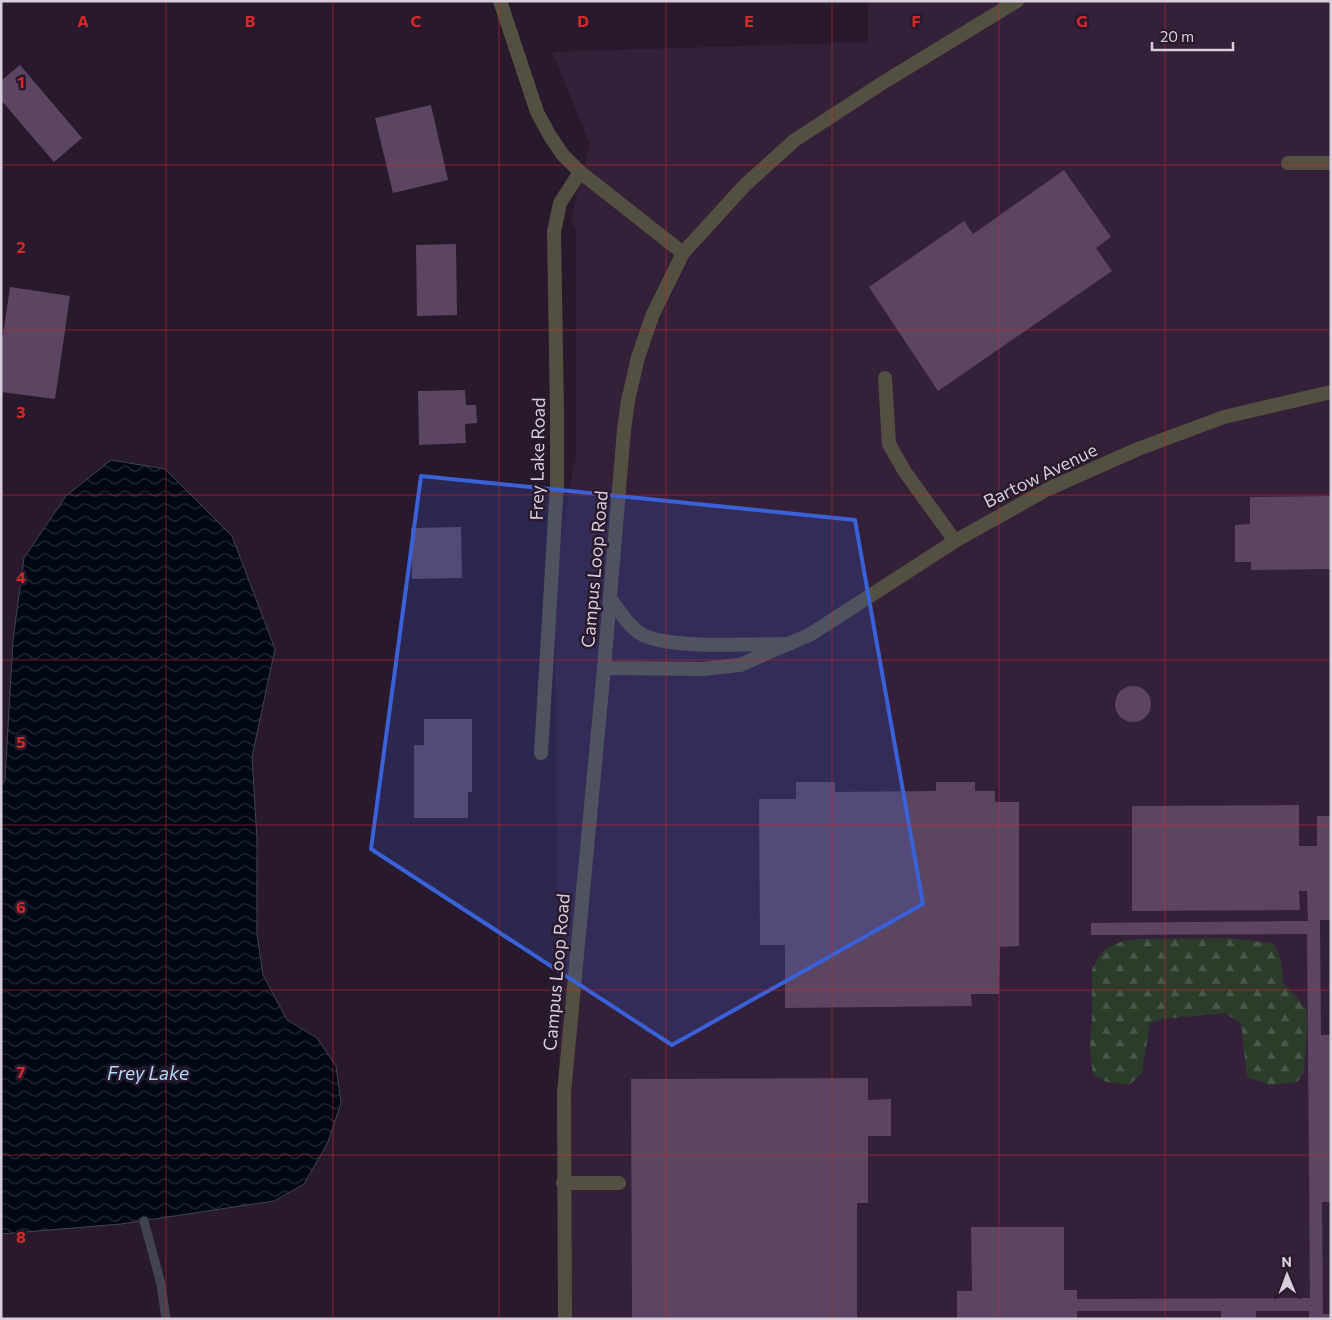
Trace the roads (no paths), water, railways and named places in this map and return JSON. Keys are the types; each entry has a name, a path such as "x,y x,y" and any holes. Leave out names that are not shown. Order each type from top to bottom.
{"street":[{"path":"500,1 537,112 563,155 580,172 683,253"},
{"name":"Campus Loop Road","path":"565,1319 563,1183 565,1075 628,401 638,357 653,314 683,253 745,186 796,140 884,82 1017,1"},
{"path":"1288,163 1331,163"},
{"name":"Frey Lake Road","path":"541,753 557,484 554,232 560,203 580,172"},
{"path":"885,378 889,444 904,472 955,541"},
{"name":"Bartow Avenue","path":"604,668 703,669 740,665 811,634 955,541 1048,490 1138,449 1224,417 1331,392"},
{"name":"Bartow Avenue","path":"610,598 623,617 642,634 663,642 789,644"},
{"path":"563,1183 619,1183"}],"water":[{"name":"Frey Lake","path":"111,460 165,469 232,536 275,649 252,757 257,840 257,934 263,975 287,1020 317,1038 336,1066 341,1103 328,1142 304,1184 274,1201 121,1224 1,1234 1,787 5,780 13,640 24,558 66,496"}],"waterway":[{"path":"144,1221 161,1284 166,1319"}]}
